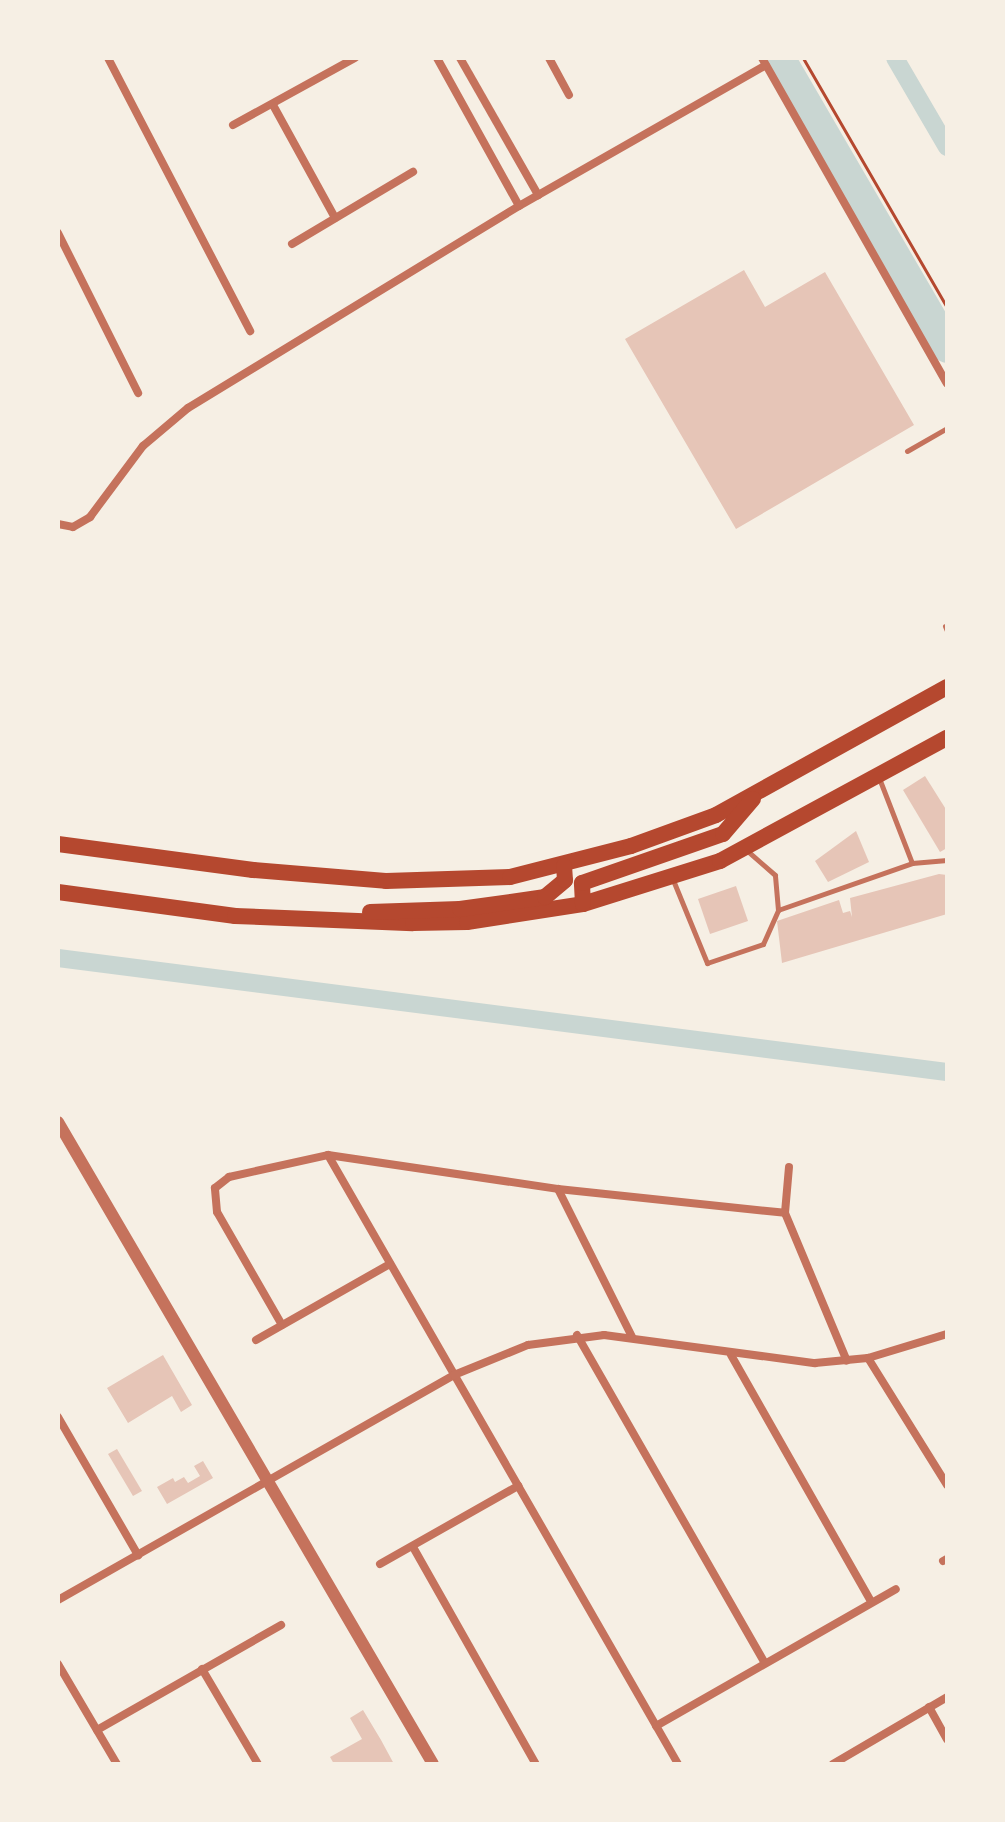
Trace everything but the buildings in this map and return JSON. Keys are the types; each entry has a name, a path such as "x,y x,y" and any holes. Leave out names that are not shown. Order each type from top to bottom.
{"main road":[{"path":"58,844 253,870 386,881 510,877 564,866 684,828 754,798 947,687"},
{"path":"58,892 235,916 467,922 583,904 673,879 745,849 947,738"},
{"path":"583,904 582,883 723,834 754,798"},
{"path":"354,919 377,910 460,909 545,897 565,880 564,866"}],"street":[{"path":"108,58 250,331"},
{"path":"233,125 355,58"},
{"path":"437,58 519,206"},
{"path":"460,58 538,195"},
{"path":"549,58 569,95"},
{"path":"58,524 73,527 90,517 143,446 188,408 764,61 947,383"},
{"path":"273,105 335,218"},
{"path":"292,244 413,172"},
{"path":"58,233 138,393"},
{"path":"58,1122 433,1764"},
{"path":"328,1155 678,1764"},
{"path":"282,1325 217,1212 215,1188 229,1177 328,1155 558,1189 785,1213"},
{"path":"789,1167 785,1213 847,1361"},
{"path":"558,1189 632,1337"},
{"path":"256,1340 390,1264"},
{"path":"58,1600 492,1356 577,1335 632,1337 731,1355 791,1362 847,1361 868,1358 947,1334"},
{"path":"577,1335 764,1662"},
{"path":"731,1355 871,1601"},
{"path":"868,1358 947,1485"},
{"path":"58,1417 138,1555"},
{"path":"380,1564 518,1486"},
{"path":"413,1547 536,1764"},
{"path":"656,1726 896,1589"},
{"path":"97,1730 281,1625"},
{"path":"58,1664 117,1764"},
{"path":"202,1669 258,1764"},
{"path":"833,1764 947,1697"},
{"path":"929,1707 947,1739"}],"lane":[{"path":"907,451 947,428"},
{"path":"878,777 912,863"},
{"path":"673,879 707,963 763,944 778,910 775,875 745,849"},
{"path":"778,910 912,863 947,860"}],"path":[{"path":"803,58 947,307"}],"waterway":[{"path":"779,58 947,347"},
{"path":"895,58 947,147"},
{"path":"58,958 947,1072"}]}
